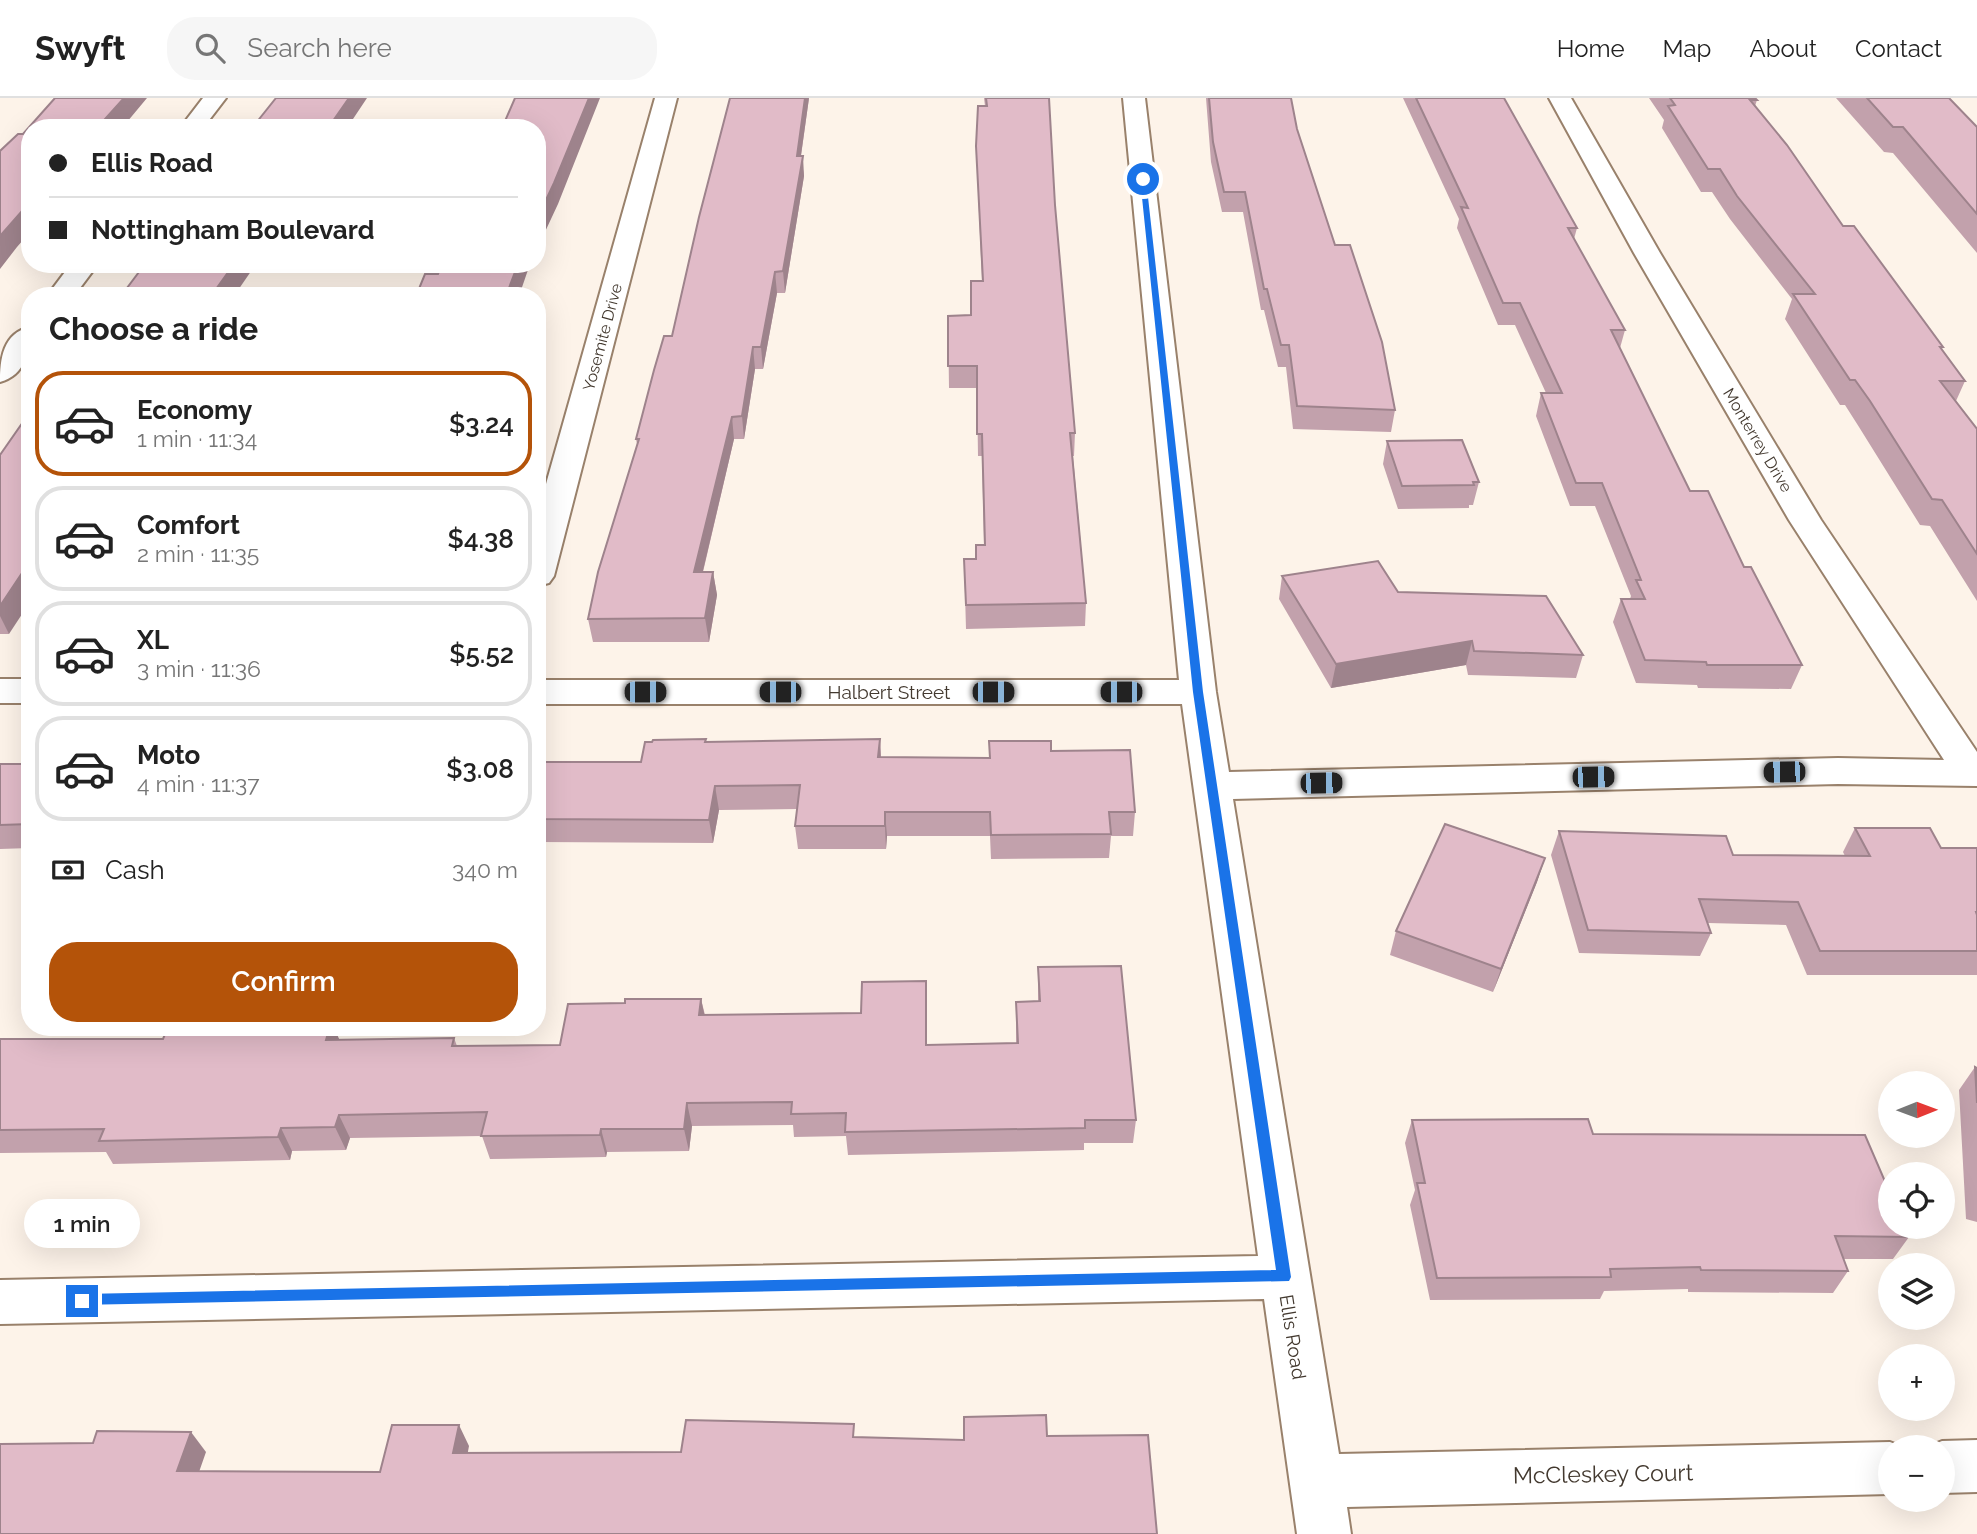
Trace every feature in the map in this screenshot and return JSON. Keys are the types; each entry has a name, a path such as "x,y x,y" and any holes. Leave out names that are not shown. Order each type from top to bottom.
{"street":[{"path":"198,119 215,98"},
{"name":"Yosemite Drive","path":"546,543 666,98"},
{"name":"Ellis Road","path":"1134,98 1198,692 1324,1534"},
{"name":"Monterrey Drive","path":"1560,98 1647,253 1805,520 1974,773"},
{"path":"67,287 78,273"},
{"path":"0,373 21,346"},
{"path":"0,691 21,691"},
{"name":"Halbert Street","path":"546,692 1198,692"},
{"path":"1212,786 1838,771 1974,773"},
{"path":"0,1302 1284,1277"},
{"path":"1955,1466 1977,1466"},
{"name":"McCleskey Court","path":"1315,1481 1878,1468"}],"building":[{"path":"55,98 124,98 105,119 36,119"},
{"path":"276,98 349,98 334,119 259,119"},
{"path":"515,98 589,98 546,200 546,119 506,119"},
{"path":"730,98 805,98 797,156 803,156 783,271 775,272 761,347 753,347 742,416 732,417 694,572 713,572 705,618 588,619 598,572 639,439 636,439 664,336 672,336"},
{"path":"986,98 1049,98 1055,205 1075,433 1070,433 1086,603 966,605 964,559 976,559 976,545 985,545 982,434 977,434 977,366 948,366 948,316 971,315 971,281 983,281 976,146 978,106 987,106"},
{"path":"1209,98 1291,98 1297,129 1335,245 1350,245 1382,342 1395,410 1297,406 1289,345 1281,345 1267,289 1264,289 1245,192 1224,192 1213,142"},
{"path":"1416,98 1504,98 1577,228 1568,228 1625,330 1611,330 1690,491 1708,491 1744,567 1751,567 1802,665 1707,665 1706,662 1645,660 1621,599 1645,599 1636,580 1641,580 1602,483 1576,483 1541,393 1562,393 1520,303 1503,303 1461,207 1468,208"},
{"path":"1670,98 1755,98 1757,100 1750,100 1787,145 1843,226 1854,226 1943,347 1940,347 1965,381 1940,381 1977,429 1977,554 1942,500 1932,499 1870,401 1855,380 1850,380 1793,294 1815,294 1737,196 1720,169 1708,169 1668,106 1675,105"},
{"path":"1867,98 1949,98 1977,127 1977,214 1903,127 1893,127"},
{"path":"21,134 21,212 0,236 0,151"},
{"path":"138,273 228,273 217,287 128,287"},
{"path":"515,273 509,287 420,287 425,274"},
{"path":"21,425 21,574 0,606 0,455"},
{"path":"1462,440 1479,482 1473,482 1474,485 1402,486 1387,441"},
{"path":"1378,561 1398,592 1546,596 1583,655 1474,651 1472,641 1336,664 1282,576"},
{"path":"706,739 705,742 880,739 878,757 990,758 989,741 1051,741 1051,751 1130,750 1135,812 1109,812 1111,834 991,835 990,812 885,812 885,826 795,826 800,785 715,786 709,820 546,819 546,762 641,762 645,742"},
{"path":"0,764 21,764 21,824 0,825"},
{"path":"1445,824 1545,858 1501,969 1396,931"},
{"path":"1855,828 1930,828 1941,848 1977,848 1977,951 1820,951 1798,902 1699,899 1711,933 1588,930 1559,831 1726,836 1733,855 1870,856"},
{"path":"1121,966 1136,1120 1085,1120 1085,1128 845,1132 846,1113 791,1114 792,1102 687,1103 684,1129 601,1129 600,1135 481,1136 487,1112 339,1115 335,1127 281,1128 278,1137 99,1141 104,1129 0,1130 0,1039 327,1036 326,1040 454,1038 452,1046 560,1045 568,1004 625,1003 625,999 701,999 699,1015 861,1013 862,982 926,981 926,1045 1018,1043 1016,1002 1040,1001 1038,967"},
{"path":"1975,1067 1977,1068 1977,1103"},
{"path":"1588,1119 1593,1134 1865,1135 1878,1165 1878,1237 1835,1236 1848,1271 1701,1270 1700,1267 1610,1269 1611,1277 1437,1278 1417,1183 1425,1183 1412,1120"},
{"path":"1046,1415 1047,1436 1148,1435 1157,1534 0,1534 0,1444 93,1443 97,1431 191,1432 177,1471 380,1472 392,1425 459,1425 453,1453 681,1452 686,1420 854,1424 853,1437 964,1440 964,1417"}],"route":[{"path":"82,1301 1284,1277 1198,692 1143,179"}]}
